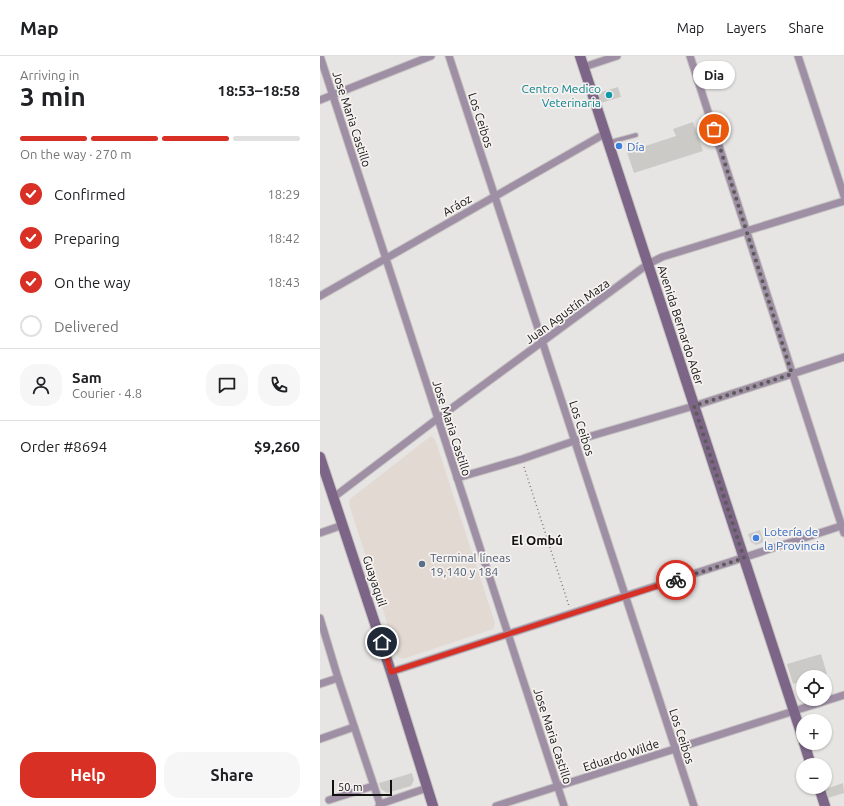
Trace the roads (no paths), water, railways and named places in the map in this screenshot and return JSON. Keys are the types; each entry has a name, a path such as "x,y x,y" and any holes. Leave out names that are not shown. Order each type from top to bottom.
{"main road":[{"name":"Avenida Bernardo Ader","path":"580,56 796,717"},
{"name":"Guayaquil","path":"320,457 322,469 334,497 433,806"},
{"path":"821,794 825,806"}],"street":[{"name":"Jose Maria Castillo","path":"320,56 564,806"},
{"path":"320,100 431,56"},
{"name":"Los Ceibos","path":"449,56 694,806"},
{"path":"584,67 617,56"},
{"path":"391,672 744,558 843,528 690,56"},
{"path":"798,56 844,196"},
{"name":"Aráoz","path":"320,296 494,197 607,138"},
{"name":"Juan Agustín Maza","path":"334,497 437,418 542,343 648,264 662,257 844,201"},
{"path":"457,478 522,459 574,441 694,406 844,357"},
{"path":"320,533 343,525"},
{"path":"321,622 380,805 427,788"},
{"path":"320,684 338,678"},
{"name":"Eduardo Wilde","path":"496,806 844,695"},
{"path":"320,739 354,727"},
{"path":"329,800 373,786"}],"lane":[{"path":"607,138 636,135"}],"place":[{"name":"Centro Medico Veterinaria","path":"609,95"},
{"name":"Dia","path":"714,129"},
{"name":"Día","path":"619,146"},
{"name":"Lotería de la Provincia","path":"756,538"},
{"name":"Terminal líneas 19,140 y 184","path":"422,564"}],"district":[{"name":"El Ombú","path":"537,540"}]}
